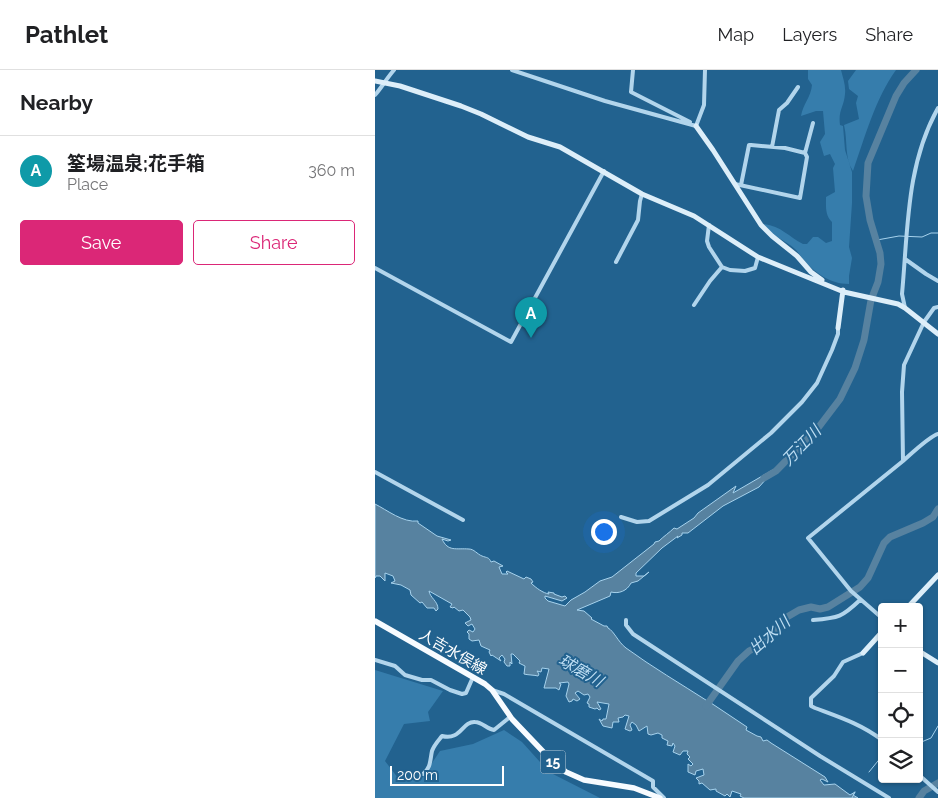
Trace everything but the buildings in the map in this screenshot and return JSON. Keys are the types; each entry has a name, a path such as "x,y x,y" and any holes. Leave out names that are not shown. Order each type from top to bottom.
{"main road":[{"name":"人吉水俣線","path":"375,621 492,690 510,717 552,762 566,772 584,780 633,788 662,798"}],"street":[{"path":"375,95 386,78 394,70"},
{"path":"512,70 605,101 695,126"},
{"path":"633,70 631,92 695,126 738,185 761,224 772,236 791,250 816,276 842,288 845,292"},
{"path":"695,126 704,105 705,70"},
{"path":"375,81 400,86 481,114 528,137 560,147 642,194 694,216 748,252 845,292 898,304 938,334"},
{"path":"772,147 779,110 787,103 798,87"},
{"path":"905,308 902,294 914,171 925,132 938,108"},
{"path":"738,185 800,198 807,157 805,153 813,124"},
{"path":"738,185 749,146 772,147 805,153"},
{"path":"375,268 511,342 604,171"},
{"path":"616,262 638,220 642,194"},
{"path":"709,226 707,241 722,267 730,270 750,271 755,268 759,257"},
{"path":"905,259 938,280"},
{"path":"694,305 722,267"},
{"path":"621,517 637,522 649,520 708,485 771,433 802,402 817,383 833,350 838,334 845,292"},
{"path":"903,461 902,392 904,365 924,322 934,308 938,307"},
{"path":"878,615 851,591 808,538 927,442 932,435 938,434"},
{"path":"375,472 463,520"},
{"path":"912,603 938,575"},
{"path":"813,620 843,616 861,600"},
{"path":"626,620 626,624 633,634 889,798"},
{"path":"878,636 863,653 843,662 834,676 811,698 811,706 847,719 879,738"},
{"path":"923,654 938,663"},
{"path":"375,660 395,666 405,675 422,680 431,680 462,694 466,693 473,678"},
{"path":"492,690 504,694 653,781 653,787 662,798"},
{"path":"423,774 430,765 433,748 442,736 453,737 470,722 475,722 494,730 510,717"},
{"path":"923,778 936,790"}],"shaded area":[{"path":"808,70 841,70 845,85 840,112 840,125 843,126 845,150 852,172 849,247 852,258 849,284 829,280 818,273 795,249 770,232 764,224 780,229 803,244 807,244 813,237 818,237 826,243 832,241 832,222 827,214 826,197 835,192 833,168 835,164 830,154 824,156 820,142 825,134 823,111 816,111 801,116 812,85 808,79"},
{"path":"856,70 896,70 876,106 853,171 847,155 844,125 859,119 856,103 858,96 849,89 848,81"},
{"path":"375,670 443,691 428,712 430,721 404,724 385,761 398,778 422,778 440,751 473,744 504,730 522,742 549,772 600,798 375,798"}],"water":[{"name":"球磨川","path":"776,468 759,487 723,506 688,533 682,533 682,535 662,548 636,573 636,576 644,576 649,572 638,581 631,583 622,591 617,593 611,592 610,596 577,610 584,611 591,619 607,626 623,646 646,662 709,702 711,699 713,700 711,703 747,727 746,730 761,737 763,741 767,740 825,777 828,782 820,780 824,785 835,784 850,795 855,792 853,795 858,798 744,798 740,796 741,794 732,791 730,797 727,794 725,796 716,791 716,789 710,790 702,783 699,784 696,778 704,775 703,769 696,771 695,775 688,772 688,764 691,766 693,764 688,759 690,757 687,754 688,751 683,751 680,755 673,752 675,746 673,743 672,746 667,745 668,741 658,733 648,734 647,726 639,731 632,722 630,725 632,730 625,729 629,716 625,715 618,718 619,722 613,722 612,728 603,726 599,719 602,721 606,719 609,704 597,702 601,709 599,710 589,707 587,703 590,697 588,694 584,695 578,691 575,693 580,699 577,701 573,699 569,702 566,696 568,682 559,683 561,684 559,690 556,688 544,688 549,669 542,668 541,672 537,671 538,676 524,674 525,666 519,663 520,661 513,654 511,654 512,664 510,662 510,666 507,666 502,655 499,658 501,661 491,656 490,650 481,646 479,640 472,641 469,639 467,632 469,630 473,632 475,629 472,624 468,626 465,623 471,620 463,610 459,611 454,607 450,607 452,604 429,591 438,609 436,611 434,608 427,608 422,602 420,603 411,595 410,590 401,585 391,583 395,581 393,576 385,573 385,581 380,576 375,578 375,504 395,516 418,521 418,523 437,536 451,540 442,539 450,548 471,549 489,558 491,562 494,561 503,566 499,567 502,574 508,574 507,571 524,579 526,577 531,579 533,582 531,583 544,593 549,594 548,592 562,597 565,596 567,598 562,601 545,596 545,598 548,601 565,606 600,581 612,577 674,528 677,529 694,518 698,513 736,486 733,493"}],"waterway":[{"name":"万江川","path":"764,478 776,471 818,428 840,399 855,368 864,340 871,300 878,282 881,264 866,196 868,163 896,96 904,83 916,70"},
{"path":"877,240 899,236 922,237 931,233 938,233"},
{"name":"出水川","path":"706,706 738,661 749,651 762,644 787,617 799,610 811,607 820,609 828,607 860,587 868,578 884,543 890,537 933,517 938,509"},
{"path":"923,741 931,738 938,726"},
{"path":"869,772 878,761"},
{"path":"919,798 924,791 938,783"},
{"path":"852,798 855,792"}],"place":[{"name":"筌場温泉;花手箱","path":"531,338"}]}
